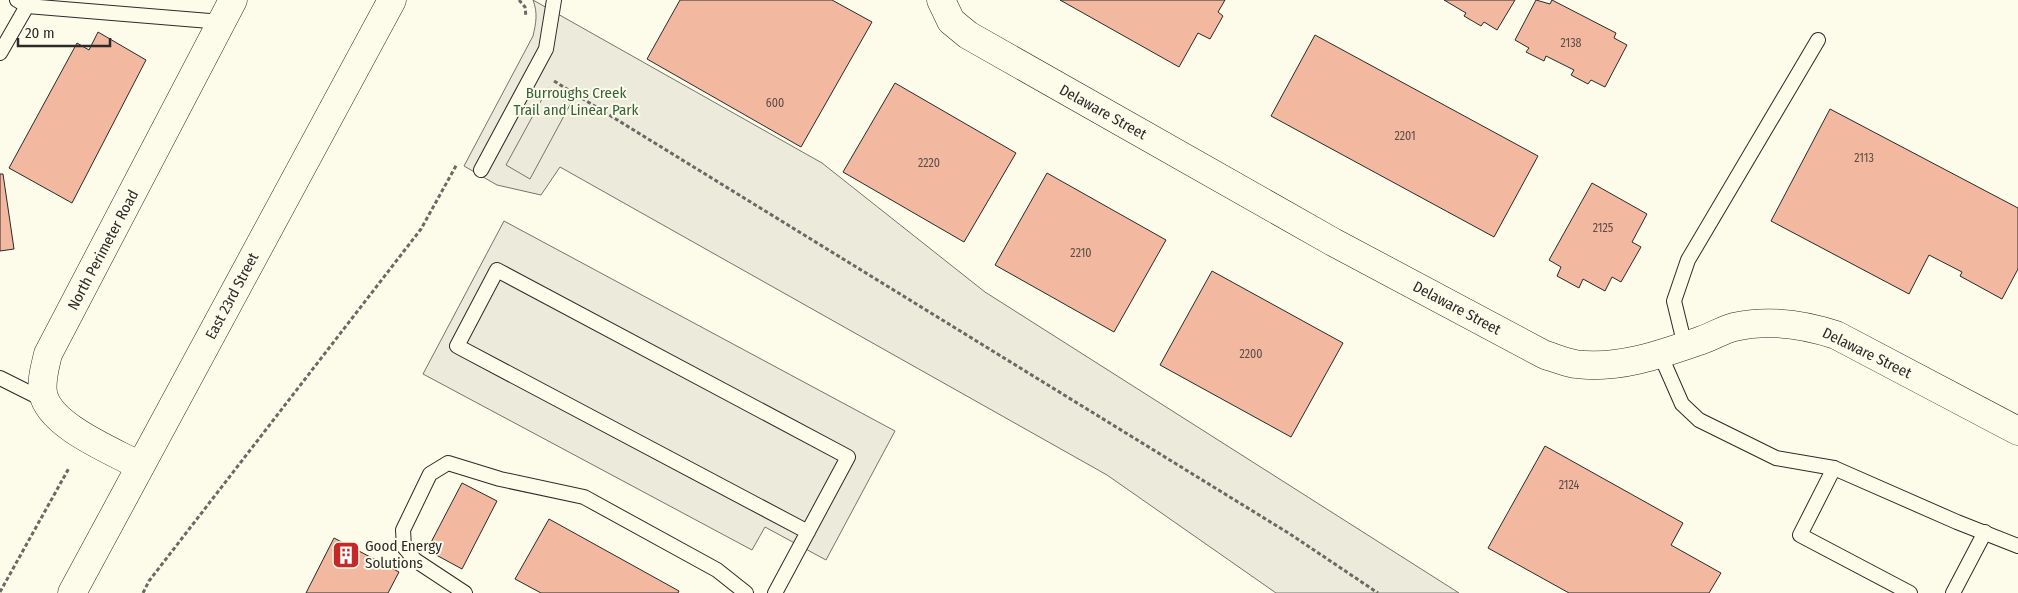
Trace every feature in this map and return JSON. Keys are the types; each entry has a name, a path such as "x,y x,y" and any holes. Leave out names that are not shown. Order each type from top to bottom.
{"street":[{"name":"East 23rd Street","path":"72,593 392,0"},
{"name":"Delaware Street","path":"941,0 951,21 968,35 1333,242 1545,355 1574,364 1600,365 1624,363 1673,350 1734,328 1788,323 1811,326 1836,335 2018,431"},
{"name":"North Perimeter Road","path":"45,400 43,376 48,354 228,11"},
{"path":"45,400 54,412 78,433 140,466"}],"lane":[{"path":"482,170 546,49 554,0"},
{"path":"0,53 22,3 228,11"},
{"path":"1818,40 1688,260 1674,301 1673,350 1682,404 1699,420 1776,458 1834,468 2018,546"},
{"path":"775,593 808,532 848,457 497,270 456,346 808,532"},
{"path":"0,378 45,400"},
{"path":"465,593 415,560 404,547 403,530 430,474 448,463 500,479 584,497 718,570 746,593"},
{"path":"1834,468 1800,534 1910,593"},
{"path":"1952,593 1985,532"}],"path":[{"path":"519,0 525,7 527,24"},
{"path":"572,94 1290,534 1378,593"},
{"path":"143,593 154,575 421,229 462,155"},
{"path":"0,592 69,468"}],"green space":[{"name":"Burroughs Creek Trail and Linear Park","path":"533,0 822,163 985,292 1459,593 1276,593 1107,475 560,167 541,195 497,185 464,166 533,36 536,9"}],"shaded area":[{"path":"548,88 572,101 530,179 506,165"},
{"path":"504,221 895,431 826,560 765,527 752,550 423,374"}],"building":[{"path":"680,0 832,0 872,22 801,147 647,59"},
{"path":"1060,0 1225,0 1218,12 1223,16 1210,39 1198,33 1179,67"},
{"path":"1444,0 1515,0 1497,30 1484,22 1481,26 1464,16 1466,13"},
{"path":"1536,0 1550,4 1552,0 1616,33 1614,38 1627,45 1605,87 1591,80 1588,84 1571,75 1574,70 1546,56 1544,61 1526,52 1529,48 1515,40"},
{"path":"98,32 146,60 72,203 9,168 77,43 89,50"},
{"path":"1315,35 1538,156 1494,237 1271,116"},
{"path":"895,83 1016,153 964,242 843,172"},
{"path":"1830,109 2018,208 2018,269 2002,299 1960,276 1962,272 1929,255 1909,294 1771,221"},
{"path":"1047,173 1166,240 1114,332 995,265"},
{"path":"0,174 3,174 14,249 0,251"},
{"path":"1592,183 1647,214 1632,242 1641,247 1621,282 1612,277 1605,291 1583,279 1579,288 1557,276 1561,267 1549,260"},
{"path":"1212,271 1343,343 1291,437 1160,365"},
{"path":"1545,446 1683,523 1671,545 1721,573 1709,593 1569,593 1488,548"},
{"path":"462,483 497,501 462,569 427,550"},
{"path":"549,519 679,591 678,593 541,593 515,579"},
{"name":"Good Energy Solutions","path":"334,538 399,572 388,593 306,593"}],"place":[{"name":"Good Energy Solutions","path":"346,555"}]}
